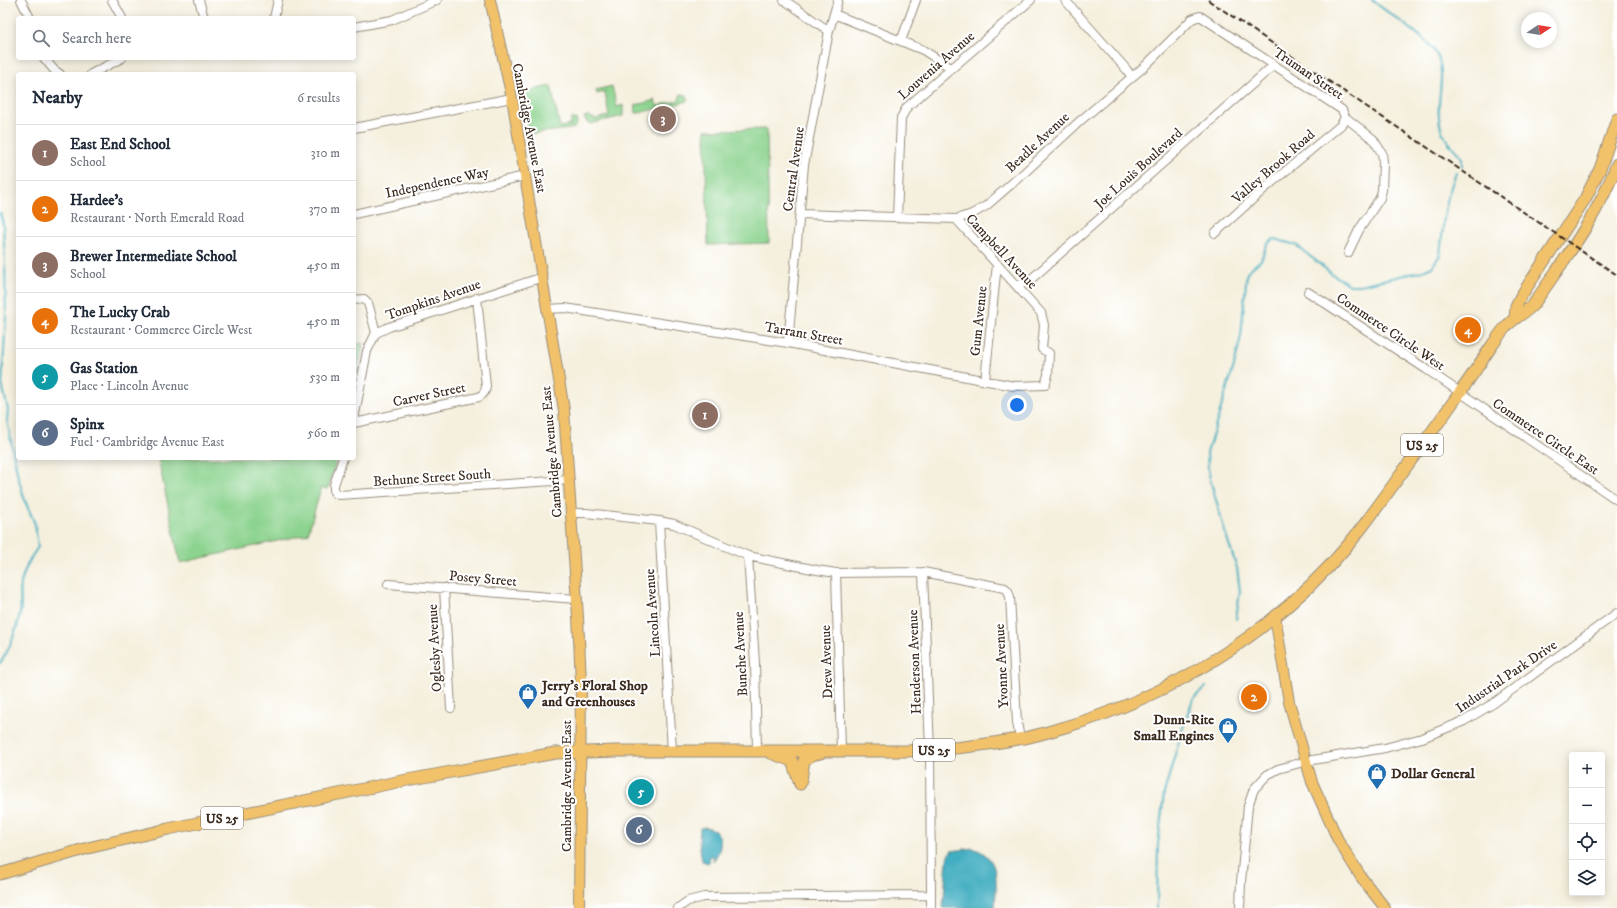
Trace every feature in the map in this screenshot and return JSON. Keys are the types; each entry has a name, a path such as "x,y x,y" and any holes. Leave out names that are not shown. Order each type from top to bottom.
{"highway":[{"path":"1515,318 1516,306 1521,296 1585,199 1600,169 1617,119"},
{"name":"US 25","path":"0,874 88,848 168,829 402,781 555,753 758,750 930,750 972,746 1020,739 1078,723 1118,709 1148,696 1216,659 1275,616 1316,578 1348,545 1460,393 1505,327 1515,318 1526,312 1570,252 1597,210 1615,178 1617,164"},
{"path":"758,750 792,761 800,784 804,760 812,755 839,750"}],"main road":[{"name":"Cambridge Avenue East","path":"490,0 512,98 564,410 580,683 580,908"},
{"path":"1275,616 1289,702 1312,782 1338,840 1361,877 1385,908"}],"street":[{"path":"21,0 29,16"},
{"path":"112,0 121,16"},
{"path":"199,0 203,16"},
{"path":"274,16 278,0"},
{"path":"356,27 392,20 437,0"},
{"path":"784,0 829,32"},
{"name":"Central Avenue","path":"788,343 804,165 829,32 838,0"},
{"path":"901,41 916,0"},
{"name":"Louvenia Avenue","path":"897,218 901,118 903,112 1031,0"},
{"path":"1065,0 1127,70 1132,78"},
{"path":"834,14 928,52 952,68"},
{"name":"Truman Street","path":"1132,78 1146,66 1192,19 1197,16 1203,17 1342,110 1345,117 1373,139 1382,153 1383,162 1382,190 1380,198 1348,253"},
{"path":"46,60 57,72"},
{"path":"95,72 118,60"},
{"name":"Joe Louis Boulevard","path":"1017,286 1030,281 1274,65"},
{"name":"Beadle Avenue","path":"956,219 972,214 986,206 1080,121 1132,78"},
{"path":"356,128 512,98"},
{"name":"Valley Brook Road","path":"1215,233 1264,189 1341,124 1345,117"},
{"name":"Independence Way","path":"356,214 525,176"},
{"name":"Campbell Avenue","path":"800,214 956,219 1038,309 1043,317 1044,325 1042,349 1049,353 1048,375"},
{"name":"Gum Avenue","path":"985,381 997,264"},
{"name":"Tompkins Avenue","path":"356,300 364,299 368,303 376,333 543,277"},
{"name":"Commerce Circle West","path":"1308,292 1460,393"},
{"name":"Carver Street","path":"356,423 479,397 482,395 486,386 477,298"},
{"name":"Tarrant Street","path":"547,309 565,308 788,343 1014,386 1045,385 1048,375"},
{"path":"356,409 368,351 376,333"},
{"name":"Commerce Circle East","path":"1460,393 1617,500"},
{"name":"Bethune Street South","path":"341,460 334,489 334,492 339,496 569,480"},
{"path":"571,513 586,513 659,521 686,528 748,556 836,573 923,572"},
{"name":"Lincoln Avenue","path":"659,521 672,751"},
{"name":"Bunche Avenue","path":"748,556 755,663 758,750"},
{"name":"Yvonne Avenue","path":"923,572 1001,587 1008,591 1010,596 1014,686 1020,739"},
{"name":"Henderson Avenue","path":"923,572 930,750 931,908"},
{"name":"Drew Avenue","path":"836,573 839,750"},
{"name":"Posey Street","path":"388,584 576,599"},
{"name":"Oglesby Avenue","path":"444,588 450,708"},
{"name":"Industrial Park Drive","path":"1240,908 1247,818 1251,795 1258,783 1267,775 1278,769 1307,761 1406,743 1437,733 1464,721 1494,703 1617,613"},
{"path":"678,908 688,901 704,897 734,898 782,896 931,895"}],"green space":[{"path":"551,86 560,127 571,125 571,119 576,119 577,123 574,128 529,134 522,92"},
{"path":"612,86 617,107 623,105 623,116 590,124 584,117 588,116 595,119 609,116 605,92 597,94 596,90"},
{"path":"681,94 687,95 688,100 685,102 636,113 636,105 655,100 657,106 679,100"},
{"path":"767,129 769,243 708,245 705,130"},
{"path":"363,343 356,382 356,345"},
{"path":"158,460 336,460 328,489 321,488 308,534 180,563"}],"water":[{"path":"705,827 714,830 720,841 716,858 713,861 714,857 710,856 708,859 710,861 708,863 702,861 699,841 700,828"},
{"path":"973,848 982,852 989,858 993,865 996,881 995,908 943,908 947,859 951,851"}],"waterway":[{"path":"1372,0 1416,32 1431,46 1436,53 1440,63 1441,73 1439,105 1441,127 1447,140 1462,158 1462,166"},
{"path":"1236,619 1240,591 1237,568 1210,479 1207,453 1234,366 1241,336 1247,272 1261,260 1267,244 1274,239 1296,245 1332,274 1350,285 1360,285 1423,271 1432,267 1440,255 1448,196 1456,172"},
{"path":"0,213 3,224 5,258 6,316 2,384 8,410 7,420 18,477 25,501 35,524 38,547 24,573 20,587 21,610 19,620 15,633 0,663"},
{"path":"1157,908 1158,844 1164,793 1183,727 1193,699 1206,687"}],"railway":[{"path":"1208,0 1617,275"}],"place":[{"name":"Brewer Intermediate School","path":"663,119"},
{"name":"The Lucky Crab","path":"1468,330"},
{"name":"East End School","path":"705,415"},
{"name":"Hardee's","path":"1254,697"},
{"name":"Jerry's Floral Shop and Greenhouses","path":"528,710"},
{"name":"Dunn-Rite Small Engines","path":"1228,744"},
{"name":"Dollar General","path":"1377,790"},
{"name":"Gas Station","path":"641,792"},
{"name":"Spinx","path":"639,830"}]}
